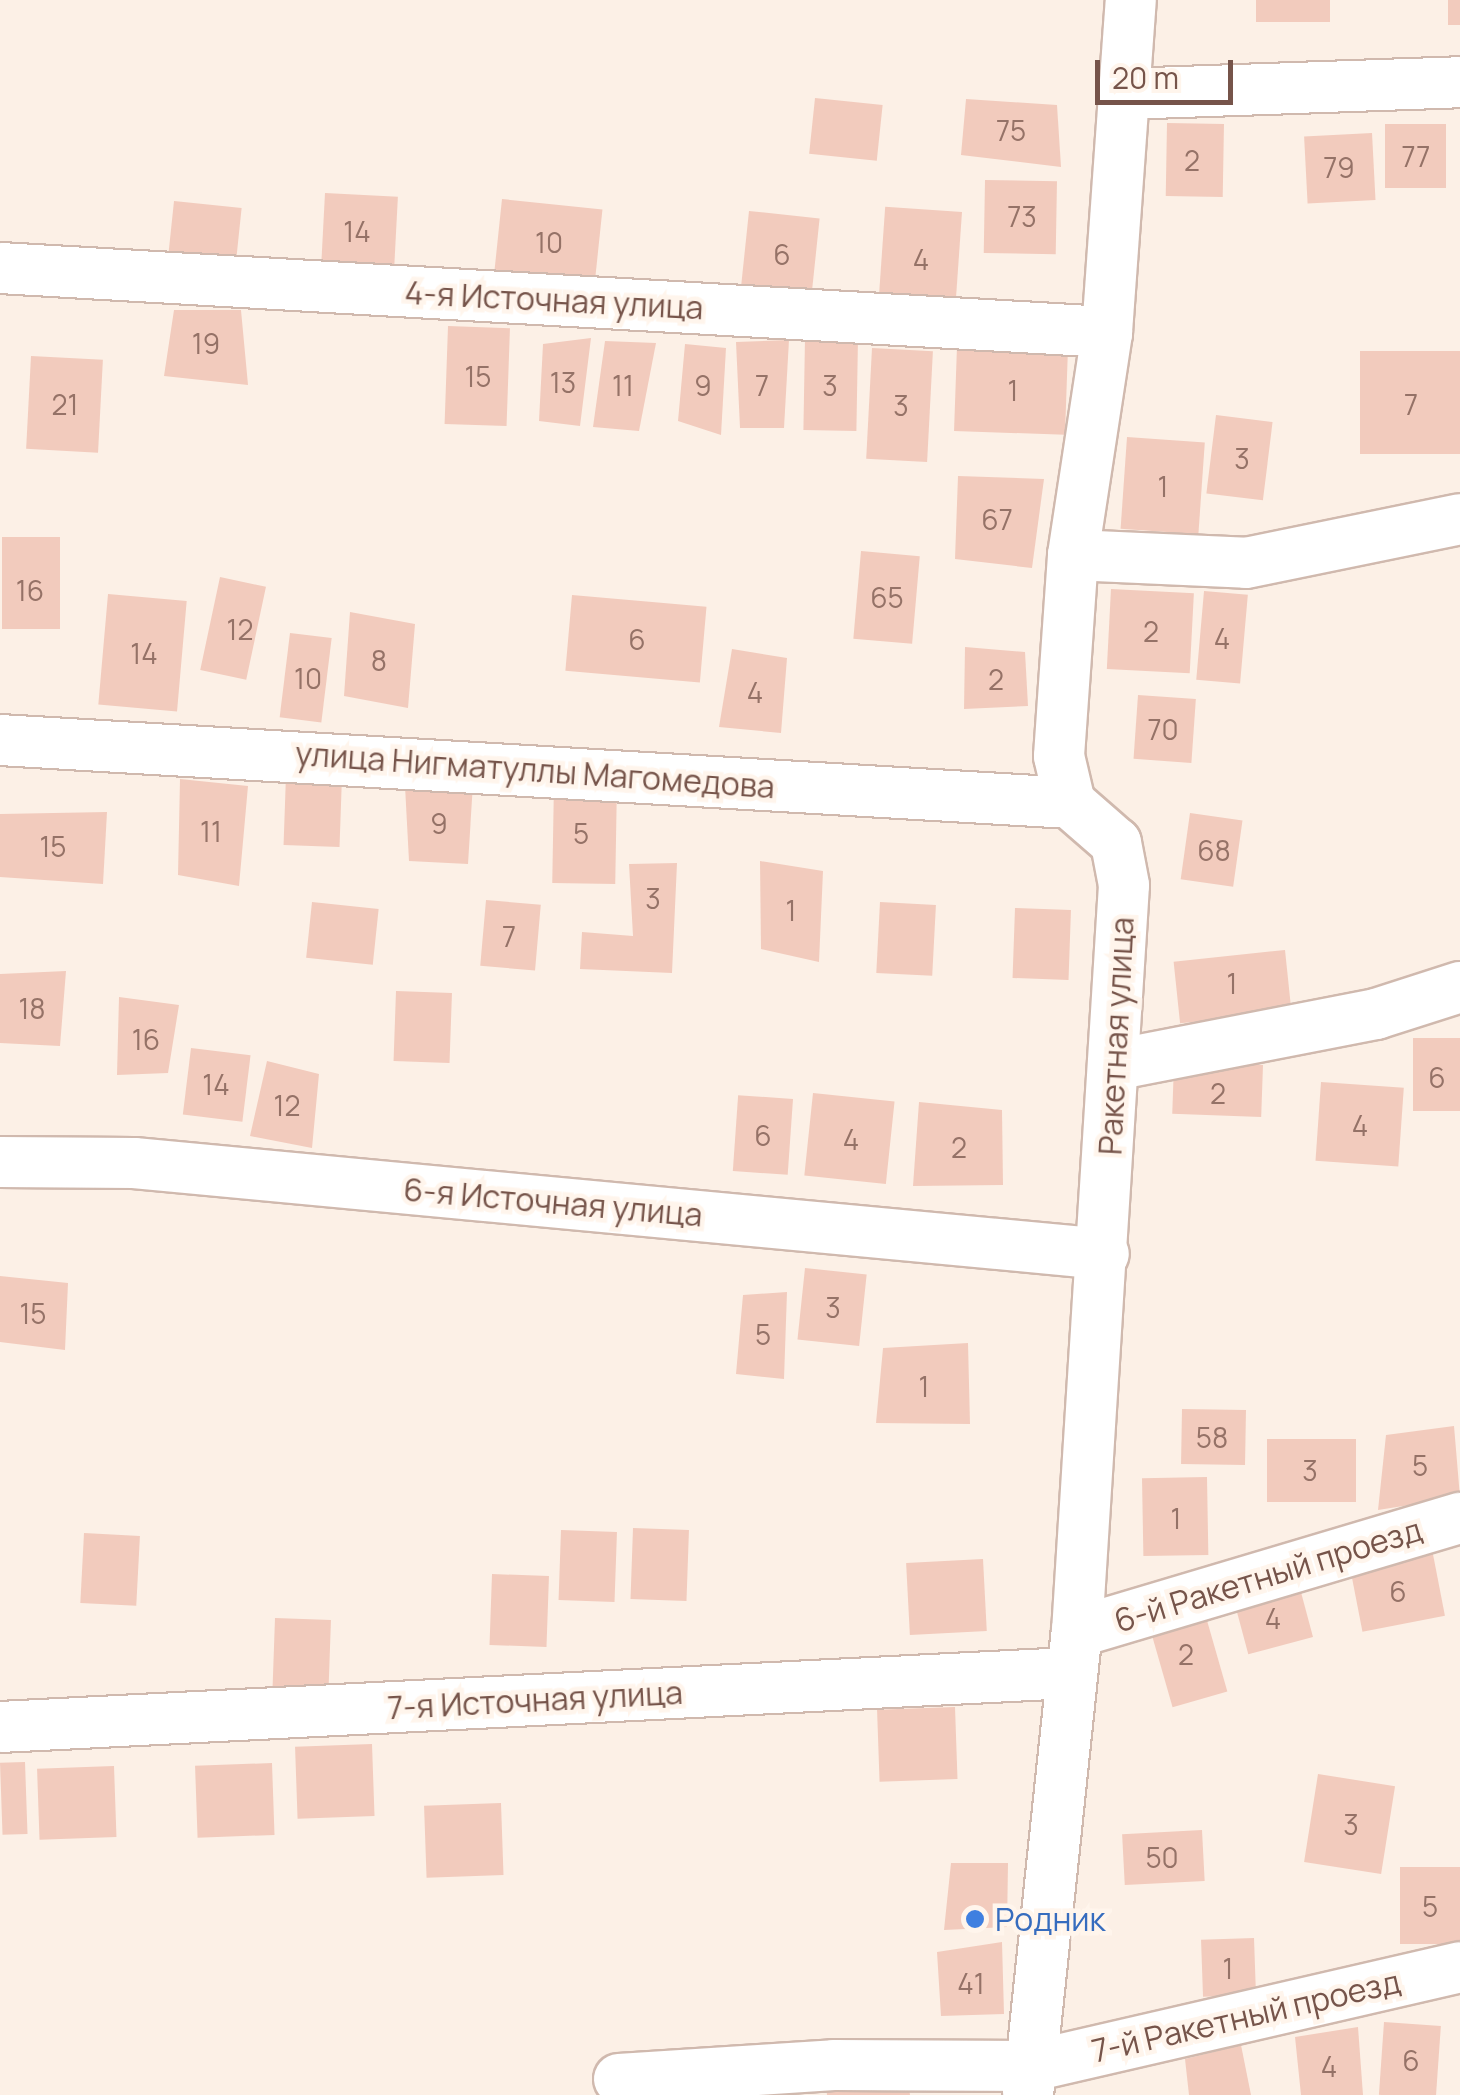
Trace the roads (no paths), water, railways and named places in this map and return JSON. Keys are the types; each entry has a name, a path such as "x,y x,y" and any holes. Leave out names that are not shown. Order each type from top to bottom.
{"street":[{"path":"1070,803 1059,756 1074,554 1107,332 1131,0"},
{"path":"1122,94 1460,82"},
{"name":"4-я Источная улица","path":"0,268 1107,332"},
{"path":"1074,554 1246,564 1460,519"},
{"name":"улица Нигматуллы Магомедова","path":"0,740 1070,803"},
{"name":"Ракетная улица","path":"1030,2080 1074,1653 1104,1254 1124,885 1116,843 1070,803"},
{"path":"1114,1065 1376,1014 1460,988"},
{"name":"6-я Источная улица","path":"0,1162 134,1163 1104,1254"},
{"name":"6-й Ракетный проезд","path":"1074,1653 1460,1518"},
{"name":"7-я Источная улица","path":"0,1727 1074,1653"},
{"name":"7-й Ракетный проезд","path":"618,2079 834,2064 1030,2080 1460,1967"}],"place":[{"name":"Родник","path":"975,1919"}]}
